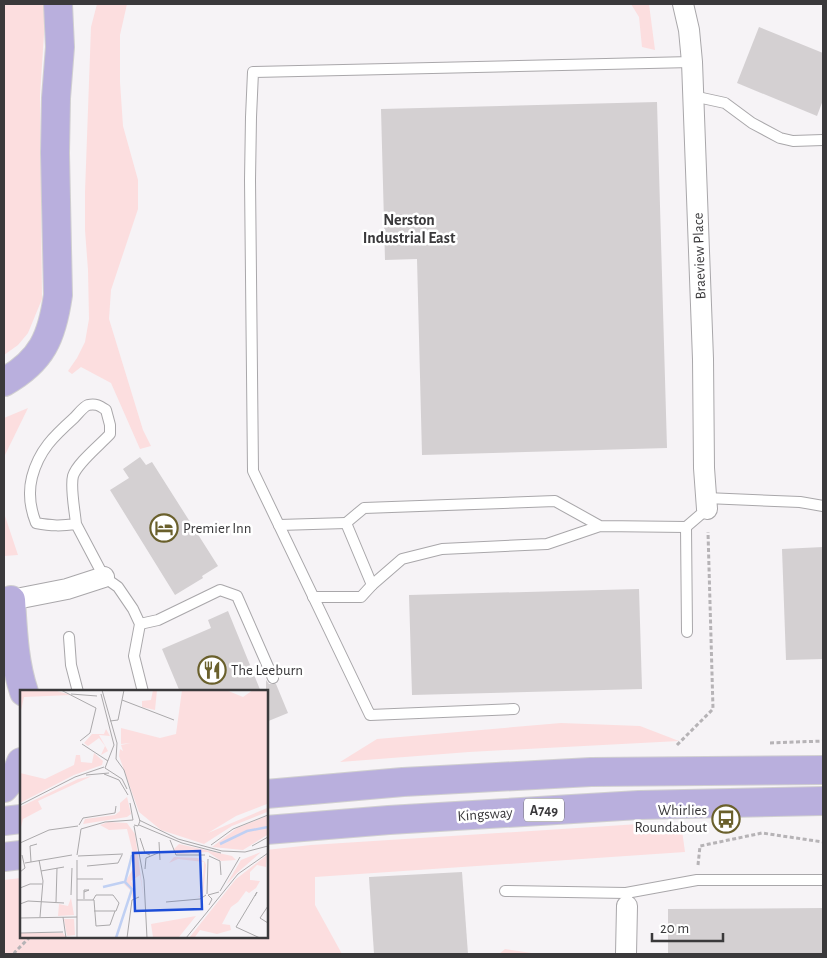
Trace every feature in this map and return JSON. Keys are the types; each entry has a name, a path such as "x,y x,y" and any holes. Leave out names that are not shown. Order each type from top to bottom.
{"main road":[{"path":"4,382 23,369 44,346 51,330 58,295 55,153 56,98 60,47 58,4"},
{"path":"60,47 74,4"},
{"path":"8,599 20,679 23,690"},
{"path":"4,788 16,774 20,764"},
{"path":"268,794 403,782 598,772 823,770"},
{"name":"Kingsway","path":"268,830 389,820 639,805 823,801"},
{"path":"4,821 20,819"},
{"path":"4,857 20,855"}],"street":[{"name":"Braeview Place","path":"683,4 689,30 692,62 703,358 704,468 707,504"},
{"path":"8,599 67,589 104,577"},
{"path":"626,954 627,900"}],"lane":[{"path":"514,709 370,715 253,471 250,180 252,72 692,62"},
{"path":"693,96 725,103 752,123 780,138 792,141 823,140"},
{"path":"76,524 49,526 36,523 29,494 32,476 43,450 57,432 86,406 97,404 106,410 110,434 80,463 73,476 76,524 104,577 118,587 133,609 140,624 134,656 142,690"},
{"path":"279,525 346,523 364,508 555,501 600,526"},
{"path":"687,632 686,527 707,504 800,502 823,506"},
{"path":"346,523 372,586"},
{"path":"313,597 361,597 402,560 442,550 547,544 600,526 686,527"},
{"path":"140,624 158,620 220,590 237,596 273,678"},
{"path":"69,637 71,665 77,690"},
{"path":"505,891 627,900 697,880 823,880"}],"path":[{"path":"676,746 713,709 707,504"},
{"path":"697,880 700,846 762,833 823,842"},
{"path":"14,954 29,938"}],"shaded area":[{"path":"4,4 46,4 40,95 42,299 28,333 18,345 4,355"},
{"path":"97,4 127,4 120,35 120,82 123,126 138,180 138,209 111,290 109,319 143,430 151,446 140,449 111,383 81,367 72,374 68,371 85,342 89,319 85,192 91,27"},
{"path":"631,4 649,4 655,50 642,47 639,17"},
{"path":"28,408 4,457 4,418"},
{"path":"4,513 18,555 4,556"},
{"path":"561,723 640,726 679,741 469,752 340,762 377,739"},
{"path":"681,823 685,852 315,877 315,905 342,954 4,954 4,880 20,878 20,938 268,938 268,850 311,845"},
{"path":"505,949 538,954 499,954"}],"building":[{"path":"759,27 823,53 823,100 817,116 737,83"},
{"path":"657,102 667,448 422,455 417,259 385,260 381,109"},
{"name":"Premier Inn","path":"140,457 146,465 152,462 218,566 202,576 203,578 175,595 110,490 129,478 123,469"},
{"path":"823,547 823,659 786,660 782,549"},
{"path":"639,589 642,689 412,695 409,595"},
{"name":"The Leeburn","path":"228,611 260,690 179,690 162,649 211,628 208,620"},
{"name":"The Leeburn","path":"266,680 269,684 276,684 288,713 268,721 268,690 266,690"},
{"path":"462,872 468,954 374,954 369,877"},
{"path":"823,908 823,954 668,954 668,909"}],"place":[{"name":"Premier Inn","path":"164,528"},
{"name":"The Leeburn","path":"212,670"},
{"name":"Whirlies Roundabout","path":"726,819"}],"district":[{"name":"Nerston Industrial East","path":"409,228"}]}
